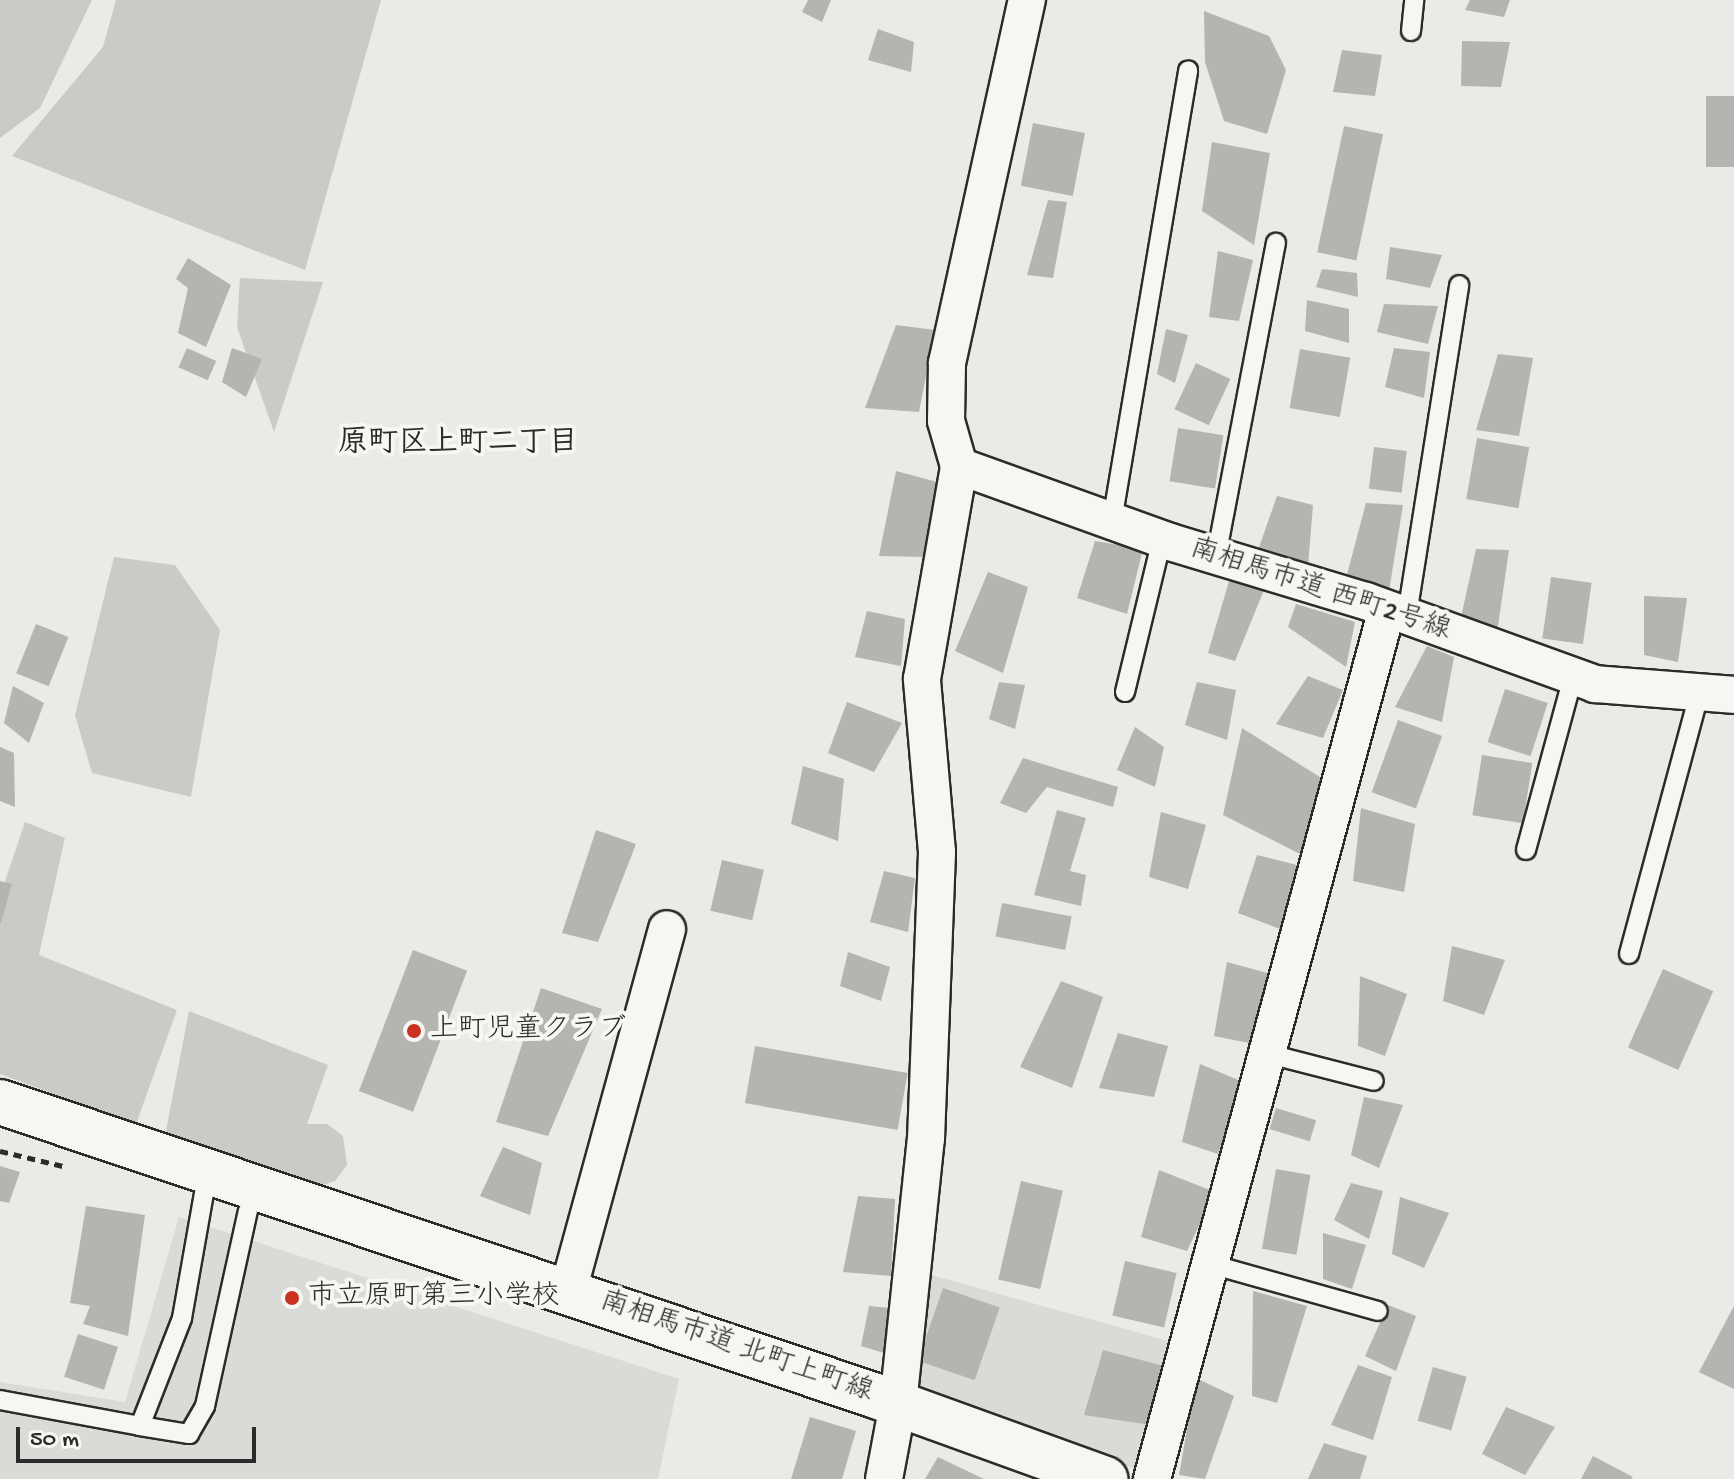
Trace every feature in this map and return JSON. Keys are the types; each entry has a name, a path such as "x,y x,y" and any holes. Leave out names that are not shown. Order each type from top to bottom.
{"street":[{"path":"884,1479 898,1404 926,1139 937,852 922,679 959,466 946,421 947,363 1027,0"},
{"name":"南相馬市道 西町2号線","path":"959,466 1162,539 1397,612 1573,677 1717,695"},
{"path":"1152,1479 1214,1265 1269,1054 1397,612"},
{"path":"568,1291 667,929"},
{"name":"南相馬市道 北町上町線","path":"0,1102 568,1291 1105,1479"}],"lane":[{"path":"1411,31 1414,0"},
{"path":"1112,521 1165,178 1188,70"},
{"path":"1216,557 1276,243"},
{"path":"1397,612 1459,285"},
{"path":"1125,692 1162,539"},
{"path":"1526,850 1573,677"},
{"path":"1629,954 1717,695"},
{"path":"1269,1054 1374,1081"},
{"path":"140,1426 182,1318 208,1170"},
{"path":"0,1400 189,1434 205,1406 248,1211"},
{"path":"1214,1265 1378,1311"}],"shaded area":[{"path":"0,0 92,0 40,108 0,138"},
{"path":"116,0 381,0 305,270 12,156 103,47"},
{"path":"240,278 323,282 274,432 237,327"},
{"path":"114,557 175,565 220,630 191,797 92,773 75,715"},
{"path":"25,822 65,838 39,955 177,1010 136,1124 0,1074 0,896"},
{"path":"189,1011 328,1065 307,1124 327,1124 343,1136 347,1165 335,1181 316,1187 289,1172 286,1178 165,1136"},
{"name":"市立原町第三小学校","path":"179,1217 679,1379 658,1479 0,1479 0,1382 125,1402"},
{"path":"924,1273 1172,1342 1144,1472 908,1387"}],"building":[{"path":"808,0 831,0 822,22 802,12"},
{"path":"1470,0 1510,0 1504,17 1465,10"},
{"path":"1204,11 1269,36 1286,70 1267,134 1224,121 1205,62"},
{"path":"878,29 914,42 911,72 868,60"},
{"path":"1462,41 1510,42 1501,87 1461,86"},
{"path":"1342,50 1382,55 1375,96 1333,92"},
{"path":"1706,96 1734,96 1734,167 1706,167"},
{"path":"1033,123 1085,133 1073,196 1021,186"},
{"path":"1344,126 1383,134 1356,260 1317,252"},
{"path":"1212,142 1270,153 1254,245 1202,211"},
{"path":"1048,200 1067,202 1053,278 1027,275"},
{"path":"1390,247 1442,255 1430,288 1386,279"},
{"path":"1218,251 1253,260 1239,321 1209,317"},
{"path":"188,258 231,285 206,347 178,333 188,288 176,279"},
{"path":"1322,269 1357,273 1358,297 1316,287"},
{"path":"1307,300 1349,309 1349,343 1305,331"},
{"path":"1384,304 1438,306 1428,344 1377,332"},
{"path":"896,325 935,330 919,412 865,408"},
{"path":"1166,329 1188,335 1175,383 1157,374"},
{"path":"187,348 216,361 208,380 178,367"},
{"path":"232,348 262,359 246,397 222,382"},
{"path":"1394,348 1430,352 1424,398 1385,387"},
{"path":"1300,349 1350,358 1340,417 1290,408"},
{"path":"1498,354 1533,358 1519,436 1476,430"},
{"path":"1196,363 1230,379 1209,425 1174,409"},
{"path":"1178,428 1223,435 1215,489 1170,481"},
{"path":"1477,438 1529,447 1518,508 1466,499"},
{"path":"1374,447 1407,451 1402,493 1369,489"},
{"path":"896,471 941,483 928,557 879,556"},
{"path":"1277,496 1313,505 1308,566 1257,553"},
{"path":"1366,503 1403,505 1389,591 1345,582"},
{"path":"1095,541 1143,549 1127,614 1077,598"},
{"path":"1476,549 1509,550 1497,633 1460,622"},
{"path":"988,572 1028,587 1003,673 955,651"},
{"path":"1551,577 1592,583 1583,644 1542,638"},
{"path":"1229,581 1264,590 1235,661 1208,653"},
{"path":"1644,596 1687,598 1678,662 1644,655"},
{"path":"1296,604 1355,622 1346,667 1288,627"},
{"path":"867,611 905,619 901,666 855,657"},
{"path":"36,624 68,637 49,686 16,673"},
{"path":"1427,646 1454,657 1442,722 1395,707"},
{"path":"1308,676 1343,690 1323,738 1276,724"},
{"path":"999,682 1025,685 1015,729 989,719"},
{"path":"1197,682 1236,690 1227,740 1185,725"},
{"path":"13,686 44,703 29,743 4,723"},
{"path":"1505,689 1548,703 1530,756 1488,742"},
{"path":"847,702 902,723 874,772 828,753"},
{"path":"1398,720 1442,736 1416,808 1372,792"},
{"path":"1135,727 1164,747 1155,787 1117,770"},
{"path":"1242,728 1323,779 1306,857 1223,815"},
{"path":"0,747 14,753 15,807 0,801"},
{"path":"1482,755 1532,763 1523,823 1472,815"},
{"path":"1023,758 1118,787 1113,807 1047,787 1026,813 1000,803"},
{"path":"803,766 844,779 838,841 791,824"},
{"path":"1361,808 1415,824 1404,892 1353,881"},
{"path":"1057,810 1086,818 1070,871 1086,875 1081,906 1034,895"},
{"path":"1161,812 1206,825 1188,889 1149,877"},
{"path":"596,830 636,844 598,942 562,933"},
{"path":"1257,855 1301,866 1285,931 1238,913"},
{"path":"722,860 764,870 752,920 710,911"},
{"path":"884,871 915,878 908,932 870,922"},
{"path":"0,881 12,884 1,923 0,923"},
{"path":"1002,903 1072,917 1065,950 996,936"},
{"path":"1452,946 1505,960 1484,1015 1443,1001"},
{"name":"上町児童クラブ","path":"413,950 467,971 413,1112 359,1091"},
{"path":"848,952 890,967 881,1001 840,986"},
{"path":"1227,962 1271,974 1254,1044 1214,1036"},
{"path":"1663,969 1713,991 1678,1070 1628,1048"},
{"path":"1360,976 1407,994 1385,1056 1358,1046"},
{"path":"1061,981 1103,997 1072,1088 1020,1067"},
{"path":"541,988 602,1009 548,1136 496,1122"},
{"path":"1118,1033 1168,1046 1154,1097 1099,1088"},
{"path":"755,1046 908,1073 898,1130 745,1103"},
{"path":"1200,1064 1243,1082 1218,1154 1182,1142"},
{"path":"1364,1097 1403,1105 1379,1168 1351,1155"},
{"path":"1276,1108 1316,1120 1310,1141 1270,1129"},
{"path":"503,1147 542,1163 530,1215 480,1196"},
{"path":"0,1166 20,1172 9,1203 0,1201"},
{"path":"1276,1169 1310,1175 1296,1255 1262,1249"},
{"path":"1159,1170 1215,1192 1187,1251 1141,1237"},
{"path":"1021,1181 1063,1191 1040,1289 998,1279"},
{"path":"1351,1183 1383,1191 1369,1239 1334,1220"},
{"path":"858,1196 895,1199 891,1276 843,1272"},
{"path":"1400,1197 1449,1213 1424,1268 1392,1254"},
{"path":"86,1206 145,1215 128,1336 83,1324 90,1306 70,1303"},
{"path":"1323,1233 1366,1245 1352,1289 1323,1279"},
{"path":"1125,1261 1177,1273 1164,1327 1112,1316"},
{"path":"943,1288 1000,1308 975,1380 918,1361"},
{"path":"1253,1291 1307,1306 1277,1403 1252,1396"},
{"path":"1388,1305 1416,1316 1396,1371 1365,1356"},
{"path":"869,1306 890,1308 887,1354 861,1346"},
{"path":"1734,1306 1734,1389 1699,1372"},
{"path":"78,1334 118,1347 104,1390 64,1377"},
{"path":"1103,1350 1168,1367 1158,1426 1084,1415"},
{"path":"1358,1365 1392,1377 1373,1440 1331,1425"},
{"path":"1433,1367 1467,1377 1451,1430 1418,1421"},
{"path":"1196,1378 1234,1396 1205,1479 1179,1475"},
{"path":"1506,1407 1555,1427 1525,1475 1482,1454"},
{"path":"810,1417 856,1431 842,1479 791,1479"},
{"path":"1324,1443 1367,1456 1360,1479 1308,1479"},
{"path":"1593,1456 1633,1477 1581,1479"},
{"path":"938,1457 984,1479 925,1479"}],"place":[{"name":"上町児童クラブ","path":"414,1031"},
{"name":"市立原町第三小学校","path":"292,1298"}],"district":[{"name":"原町区上町二丁目","path":"458,445"}]}
